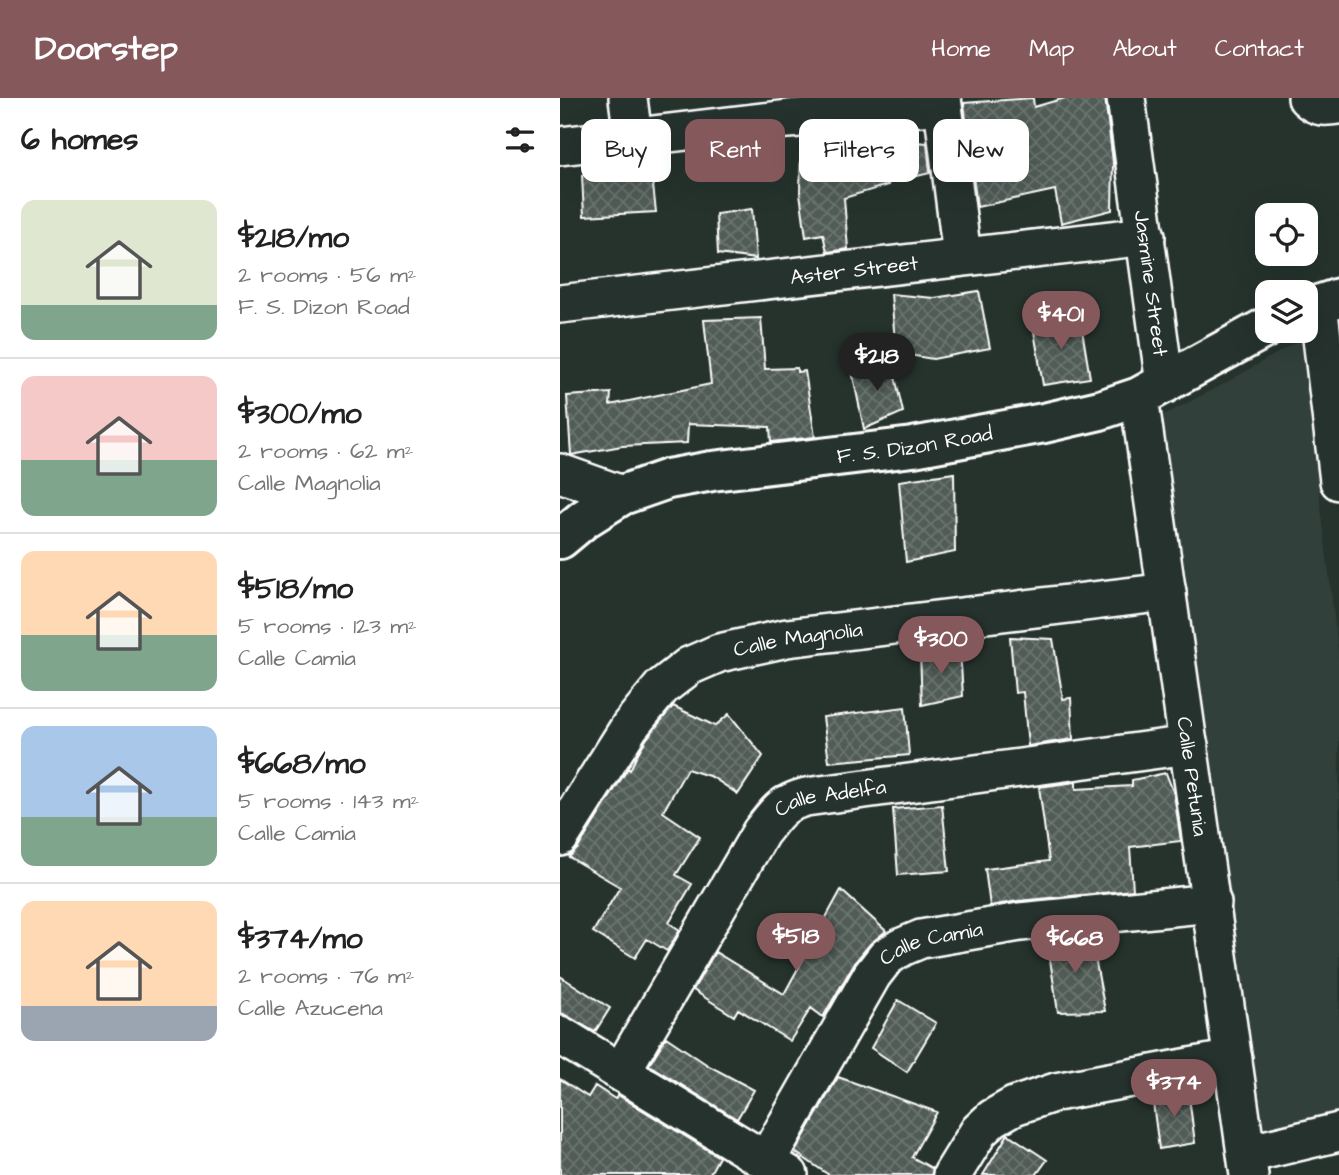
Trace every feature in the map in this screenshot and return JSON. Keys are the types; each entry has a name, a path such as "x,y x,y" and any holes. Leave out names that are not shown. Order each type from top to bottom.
{"main road":[{"name":"F. S. Dizon Road","path":"560,539 584,519 622,495 668,479 712,471 914,447 1100,410 1152,391 1255,334"}],"street":[{"path":"628,98 631,119"},
{"name":"Jasmine Street","path":"1126,98 1146,236 1152,391"},
{"path":"671,130 786,108 942,101 962,256"},
{"path":"560,146 581,143"},
{"name":"Aster Street","path":"560,304 1146,236"},
{"path":"1321,304 1339,481"},
{"name":"Calle Petunia","path":"1152,391 1167,592 1248,1165"},
{"path":"560,473 622,495"},
{"name":"Calle Magnolia","path":"560,837 630,726 662,687 689,666 719,653 787,639 1167,592"},
{"name":"Calle Adelfa","path":"621,1072 761,832 776,812 789,802 806,797 1189,745"},
{"name":"Calle Camia","path":"777,1168 872,975 886,957 902,947 921,939 1020,922 1212,903"},
{"path":"560,1035 777,1168"},
{"path":"952,1175 979,1131 993,1118 1014,1106 1056,1092 1233,1059"},
{"path":"1248,1165 1339,1132"}],"shaded area":[{"path":"1294,343 1301,343 1339,659 1339,1116 1256,1132 1160,417"}],"building":[{"path":"1033,98 1034,107 1065,98 1105,98 1113,162 1112,210 1061,223 1055,190 977,207 974,182 1029,182 1029,119 966,119 964,103"},
{"path":"919,142 927,143 930,173 919,176"},
{"path":"582,182 653,182 656,212 584,216"},
{"path":"800,182 891,182 844,198 848,249 827,252 823,234 806,237"},
{"path":"752,209 756,259 718,254 716,214"},
{"path":"979,291 990,348 933,359 896,353 891,294 934,298"},
{"path":"761,318 765,369 797,368 797,372 805,371 815,437 771,442 770,427 688,424 687,443 622,446 571,455 567,396 611,393 610,405 711,384 704,320"},
{"path":"1080,318 1090,378 1043,385 1033,325"},
{"path":"891,359 903,412 864,429 852,371"},
{"path":"954,473 955,552 906,562 899,481"},
{"path":"1010,637 1053,639 1063,699 1071,698 1073,739 1028,746 1023,692 1015,693"},
{"path":"960,649 963,696 922,705 920,653"},
{"path":"673,706 715,726 729,714 763,756 738,794 712,777 687,769 663,812 700,837 676,875 692,884 669,923 680,930 667,951 647,939 635,958 593,932 620,887 569,857 578,848 628,768 630,770 647,738"},
{"path":"905,707 909,755 829,762 823,717"},
{"path":"1166,773 1174,794 1181,841 1130,847 1133,890 990,906 985,869 1049,861 1039,787 1076,782 1076,789 1132,786 1132,780"},
{"path":"942,805 949,871 898,875 893,809"},
{"path":"841,890 886,931 870,944 855,962 823,1017 811,1008 790,1041 738,1009 734,1016 693,990 715,952 784,994"},
{"path":"1091,936 1105,1011 1058,1012 1047,940"},
{"path":"560,976 610,1008 595,1032 560,1012"},
{"path":"898,1000 936,1023 907,1072 871,1048"},
{"path":"666,1037 709,1066 754,1090 737,1119 649,1065"},
{"path":"838,1077 937,1112 912,1157 933,1169 931,1175 829,1175 795,1152"},
{"path":"560,1079 588,1097 595,1086 615,1099 618,1095 719,1157 709,1175 560,1175"},
{"path":"1188,1089 1195,1143 1159,1149 1152,1095"},
{"path":"1008,1134 1047,1160 1036,1175 983,1175"}]}
